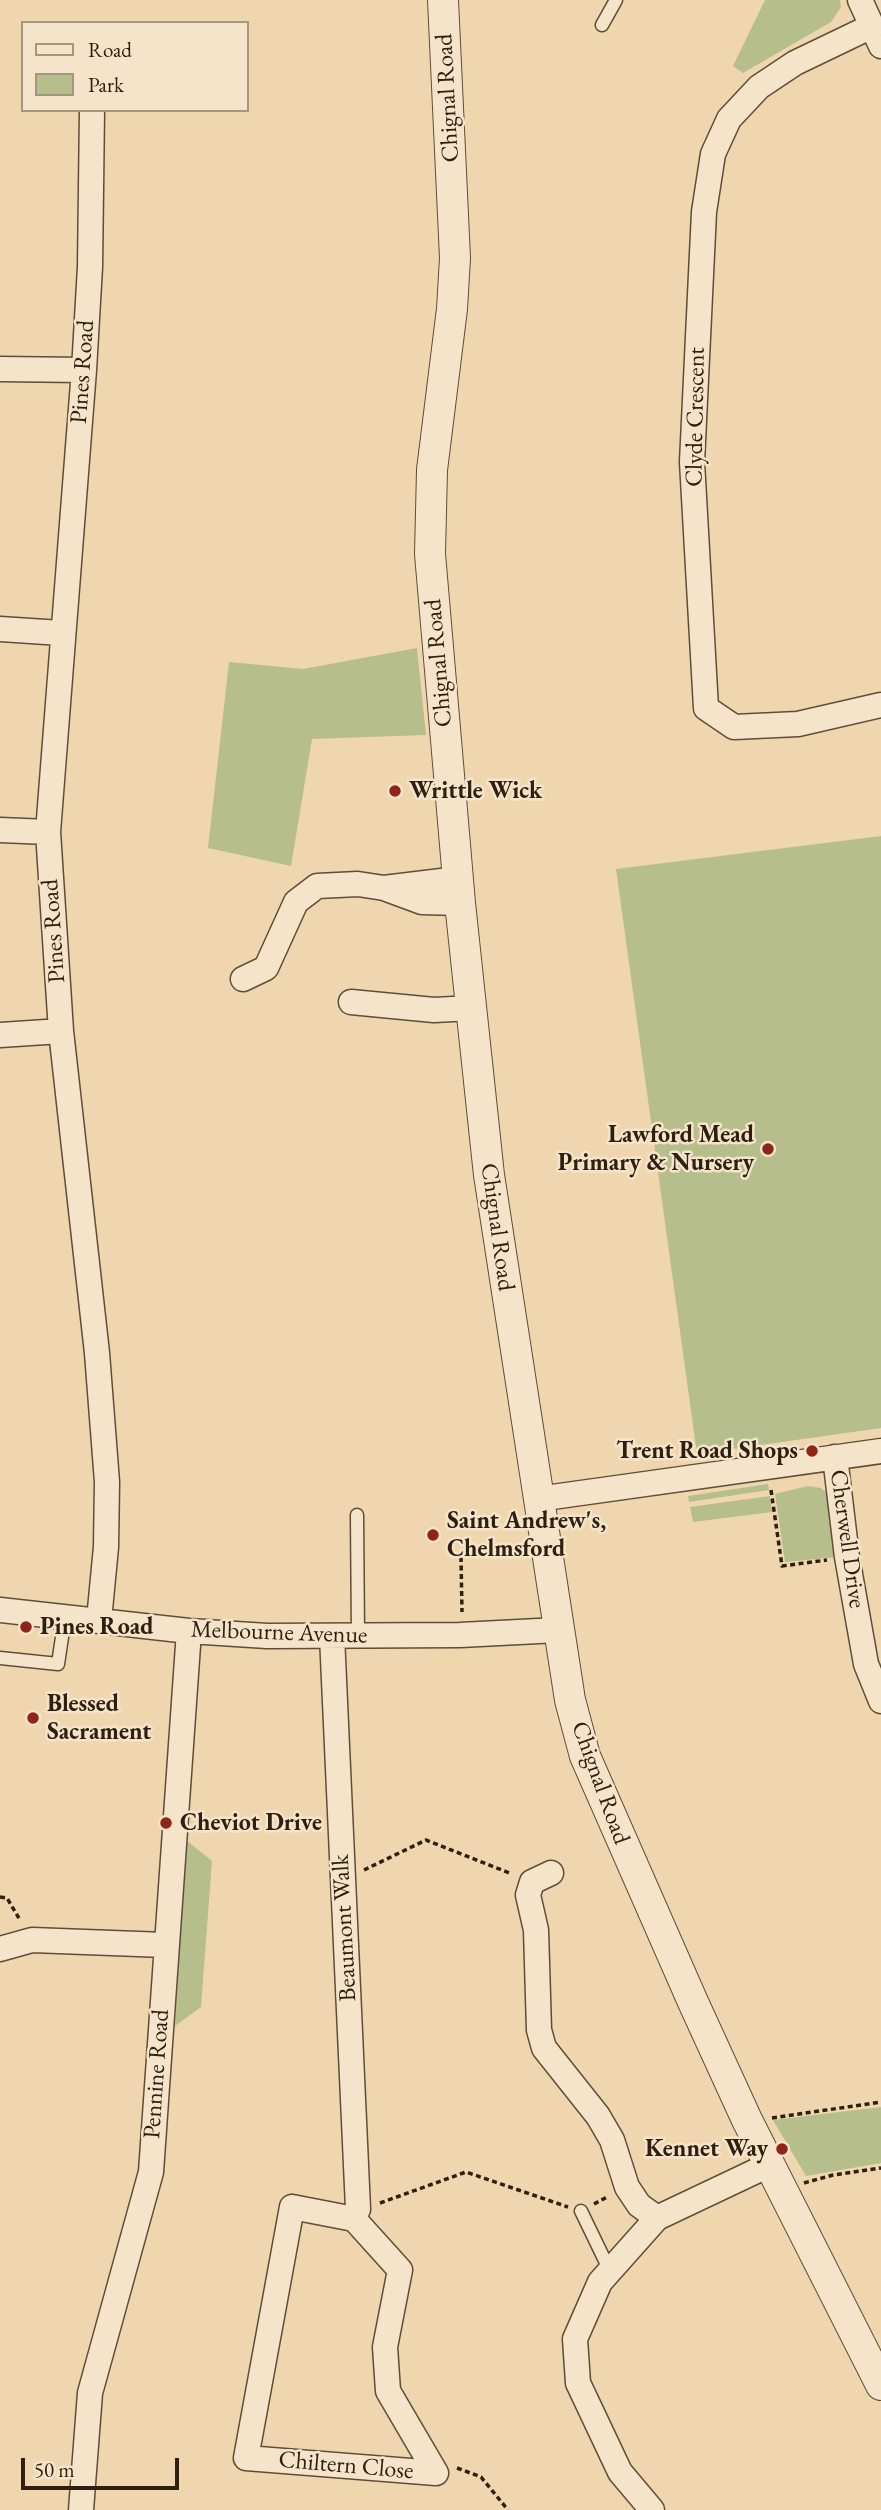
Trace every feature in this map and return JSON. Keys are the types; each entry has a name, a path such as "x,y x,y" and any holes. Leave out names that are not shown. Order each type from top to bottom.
{"street":[{"name":"Chignal Road","path":"443,0 455,258 452,309 432,470 429,526 459,891 489,1175 570,1700 585,1756 620,1840 747,2120 881,2385"},
{"path":"860,0 876,36"},
{"name":"Clyde Crescent","path":"876,36 795,63 758,87 729,119 713,154 704,212 692,462 706,708 734,727 798,724 881,705"},
{"name":"Pines Road","path":"92,112 90,267 84,370 61,633 48,831 61,1031 97,1353 107,1482 106,1547 99,1620"},
{"path":"0,369 84,370"},
{"path":"0,629 61,633"},
{"path":"0,830 48,831"},
{"path":"243,979 266,968 293,908 305,893 330,883 459,891"},
{"path":"351,1002 434,1010 472,1008"},
{"path":"0,1035 61,1031"},
{"path":"538,1499 881,1451"},
{"name":"Cherwell Drive","path":"835,1457 846,1557 866,1664 881,1701"},
{"name":"Melbourne Avenue","path":"0,1610 189,1631 358,1636 558,1630"},
{"name":"Pennine Road","path":"80,2510 90,2393 151,2172 189,1631"},
{"name":"Beaumont Walk","path":"332,1636 356,2214"},
{"path":"541,1878 528,1895 537,1930 539,2031 544,2048 598,2116 612,2140 626,2187 639,2205 657,2218"},
{"path":"0,1949 32,1940 165,1945"},
{"path":"652,2510 620,2472 578,2384 575,2339 600,2282 657,2218 776,2177"},
{"name":"Chiltern Close","path":"292,2207 356,2214 400,2270 385,2347 388,2390 436,2473 246,2458 292,2207"}],"lane":[{"path":"602,25 616,0"},
{"path":"356,1515 358,1636"},
{"path":"0,1658 58,1664 65,1617"},
{"path":"580,2211 610,2271"}],"path":[{"path":"768,1468 782,1566 846,1557"},
{"path":"460,1635 461,1557"},
{"path":"343,1880 426,1840 541,1878"},
{"path":"0,1897 7,1898 32,1940"},
{"path":"747,2120 881,2102"},
{"path":"776,2177 833,2175 881,2168"},
{"path":"356,2214 466,2172 580,2211 626,2187"},
{"path":"428,2458 481,2477 508,2510"}],"green space":[{"path":"765,0 840,0 841,7 831,22 743,73 733,66"},
{"path":"417,648 426,735 312,739 291,866 208,848 229,662 303,669"},
{"name":"Lawford Mead Primary & Nursery","path":"881,836 881,1428 697,1454 616,869"},
{"path":"768,1484 769,1490 689,1502 688,1496"},
{"path":"808,1486 821,1488 827,1493 837,1557 785,1562 775,1494"},
{"path":"770,1496 772,1512 693,1522 690,1507"},
{"path":"186,1840 212,1861 201,2007 175,2026"},
{"path":"881,2107 881,2163 806,2176 773,2120"}],"place":[{"name":"Writtle Wick","path":"395,791"},
{"name":"Lawford Mead Primary & Nursery","path":"768,1149"},
{"name":"Trent Road Shops","path":"812,1451"},
{"name":"Saint Andrew's, Chelmsford","path":"433,1535"},
{"name":"Pines Road","path":"26,1627"},
{"name":"Blessed Sacrament","path":"33,1718"},
{"name":"Cheviot Drive","path":"166,1823"},
{"name":"Kennet Way","path":"782,2149"}]}
